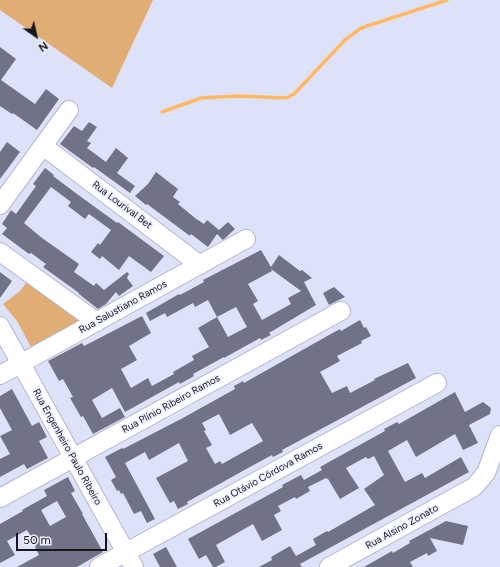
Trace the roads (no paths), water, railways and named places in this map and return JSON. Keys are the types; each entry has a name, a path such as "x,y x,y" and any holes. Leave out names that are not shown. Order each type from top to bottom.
{"street":[{"path":"0,206 69,110"},
{"name":"Rua Lourival Bet","path":"43,146 200,265"},
{"name":"Rua Salustiano Ramos","path":"0,375 246,239"},
{"path":"0,252 97,322"},
{"name":"Rua Plínio Ribeiro Ramos","path":"0,498 341,311"},
{"name":"Rua Engenheiro Paulo Ribeiro","path":"0,326 130,560"},
{"name":"Rua Otávio Córdova Ramos","path":"99,567 130,560 437,383"},
{"name":"Rua Alsino Zonato","path":"329,567 474,487 486,473 500,435"}],"waterway":[{"path":"162,112 201,98 238,96 286,98 294,94 345,40 361,28 447,0"}]}
